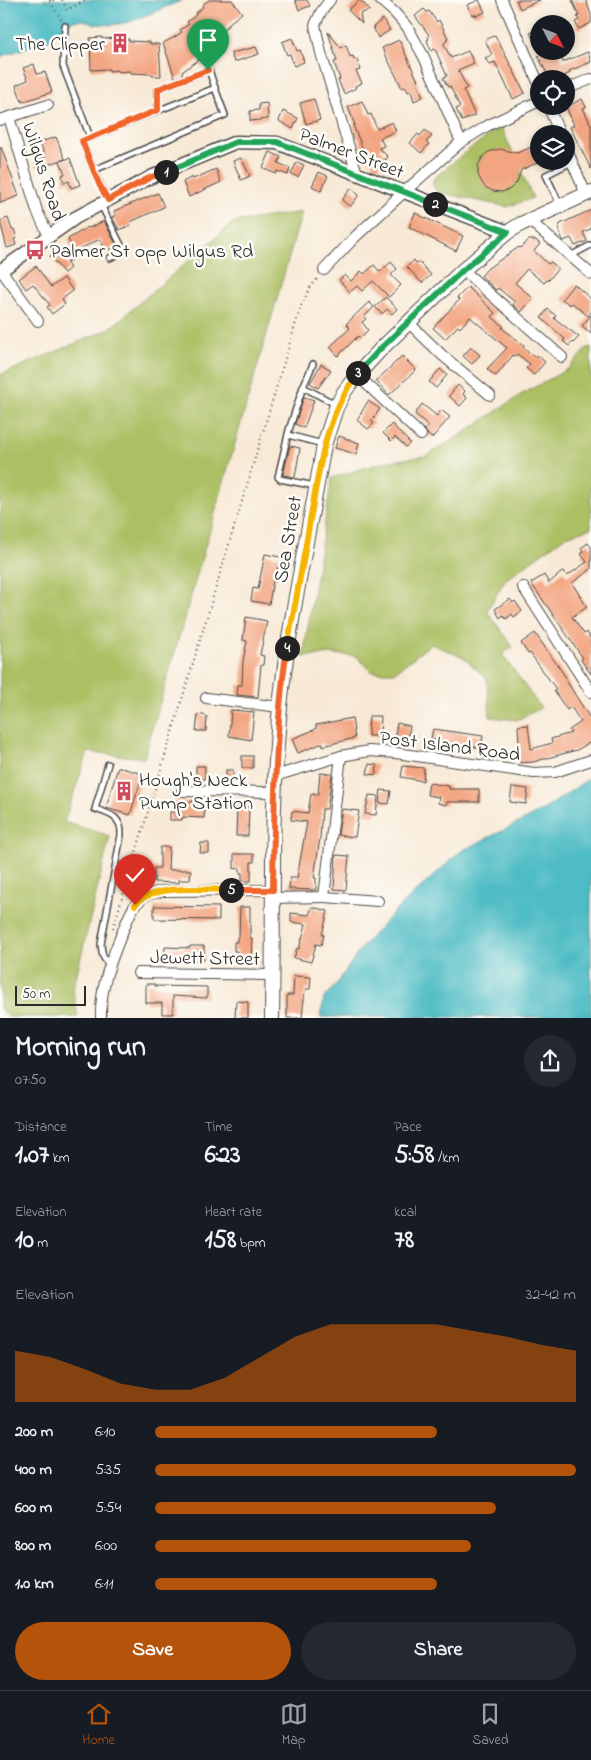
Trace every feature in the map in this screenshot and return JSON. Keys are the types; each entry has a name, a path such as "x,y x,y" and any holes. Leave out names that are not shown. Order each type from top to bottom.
{"main road":[{"name":"Sea Street","path":"272,1018 275,776 280,707 287,649 324,444 338,405 368,361 463,270 508,232 529,220 588,193"}],"street":[{"path":"330,0 321,12 315,25 321,53 357,174"},
{"path":"380,0 394,12 412,35 424,57 461,142"},
{"path":"502,0 533,70"},
{"path":"575,85 591,79"},
{"path":"4,119 48,105"},
{"path":"324,270 404,192 461,142 486,126 530,105"},
{"name":"Wilgus Road","path":"4,119 48,236"},
{"name":"Palmer Street","path":"1,271 48,236 104,202 151,177 236,142 277,142 508,232"},
{"path":"575,168 588,193"},
{"path":"529,220 591,274"},
{"path":"463,270 562,357"},
{"path":"1,271 38,321"},
{"path":"408,323 442,355 490,395"},
{"path":"357,375 421,435"},
{"path":"523,587 591,692"},
{"path":"206,698 280,707"},
{"name":"Post Island Road","path":"275,776 341,756 369,752 396,752 508,770 540,773 566,769 591,760"},
{"path":"324,897 341,756"},
{"path":"182,791 275,792"},
{"path":"101,1018 103,988 110,964 135,905 146,895 173,890 378,901"},
{"name":"Jewett Street","path":"138,973 272,975"}],"lane":[{"path":"65,26 62,66 90,137"},
{"path":"94,170 225,115 208,70 158,89 158,110"},
{"path":"110,258 124,250 82,141 215,88"},
{"path":"556,170 546,175 560,205"},
{"path":"570,256 591,245"},
{"path":"314,364 303,387 288,435 278,477 316,486"},
{"path":"303,387 338,405"},
{"path":"288,435 324,444"},
{"path":"108,764 95,809 114,816 121,826 121,835 101,944 103,957 110,964"}],"path":[{"path":"54,0 50,1 65,26"},
{"path":"62,0 67,10 86,0"},
{"path":"111,932 301,306 324,270"}],"green space":[{"path":"501,127 533,198 507,207 437,192 432,184 434,178"},
{"path":"302,212 144,758 88,752 64,822 110,836 73,990 78,1017 8,1017 0,1009 0,375 109,329 234,222"},
{"path":"591,347 591,528 566,536 505,580 487,611 513,647 502,654 541,708 517,720 490,717 487,679 463,657 431,644 395,672 372,672 356,656 332,654 303,657 332,478 384,462 426,456 522,394 568,369 587,348"}],"water":[{"path":"0,0 183,0 130,22 111,25 94,24 83,20 72,21 49,40 0,57"},
{"path":"591,777 591,1017 320,1017 324,998 338,982 362,947 398,908 461,851 546,808"}],"building":[{"path":"209,0 232,0 242,13 221,31 222,33 206,48 208,50 199,56 201,58 182,72 183,75 175,78 163,43 182,32 180,30 189,24 187,22"},
{"path":"295,0 307,0 310,6 299,10"},
{"path":"360,0 370,10 360,14 362,24 348,10"},
{"path":"479,0 485,12 476,16 475,14 472,15 467,5"},
{"path":"516,0 540,0 520,9"},
{"path":"572,0 586,0 591,15 591,23 579,29 575,22 579,20 577,17 579,16"},
{"path":"424,9 427,12 429,11 437,22 439,20 448,38 444,45 451,58 468,51 474,63 458,70 467,88 463,90 475,115 462,121 456,109 460,107 450,86 448,87 443,78 447,76 435,49 431,51 427,40 429,35 415,16"},
{"path":"383,19 390,30 378,38 373,27"},
{"path":"328,32 341,48 346,45 350,57 353,56 354,60 357,59 360,70 356,71 362,83 344,94 338,80 340,79 334,62 337,61"},
{"path":"495,35 525,93 513,99 495,62 489,64 485,58 492,55 485,40"},
{"path":"102,37 102,39 129,39 129,41 159,44 161,76 130,73 130,71 109,71 109,69 91,70 90,38"},
{"path":"292,38 297,51 300,50 304,62 294,66 290,54 287,55 282,42"},
{"path":"399,40 418,81 423,97 414,101 411,91 408,92 406,87 402,88 382,48"},
{"path":"256,47 259,54 234,62 231,53"},
{"path":"588,52 591,62 571,70 545,70 540,60 562,60 563,62 575,60 575,57"},
{"path":"34,64 37,74 45,72 52,92 22,102 16,85 28,80 23,68"},
{"path":"314,99 320,120 306,124 300,103"},
{"path":"582,99 586,107 583,108 591,125 591,169 575,137 575,125 570,115 575,115 575,102"},
{"path":"362,101 368,115 371,114 377,129 392,122 396,131 380,138 384,146 379,148 388,157 377,168 366,157 348,107"},
{"path":"267,103 268,119 250,121 250,111 259,110 259,104"},
{"path":"283,111 298,118 293,129 279,121"},
{"path":"425,130 432,136 426,142 429,144 421,153 410,143 418,134 420,136"},
{"path":"56,137 65,159 37,168 35,161 45,157 40,142"},
{"path":"0,148 19,196 0,203"},
{"path":"530,148 530,166 521,170 517,182 510,189 502,192 493,191 485,187 478,174 478,166 482,158 488,152 500,149 517,153"},
{"path":"270,152 281,157 278,163 290,168 288,175 277,171 276,174 263,168"},
{"path":"70,158 80,185 71,188 69,181 64,183 62,175 65,174 60,161"},
{"path":"241,158 250,176 241,180 233,161"},
{"path":"297,162 304,165 298,177 291,174"},
{"path":"216,169 221,182 189,197 183,182"},
{"path":"319,172 328,176 321,191 312,186"},
{"path":"351,188 359,195 350,207 342,200"},
{"path":"158,193 164,207 130,222 131,225 119,230 112,217 116,215 114,211"},
{"path":"591,210 591,229 583,232 587,241 575,246 571,238 563,241 559,230 560,224"},
{"path":"415,213 463,236 456,251 409,227"},
{"path":"8,218 17,238 14,239 16,245 7,248 0,221"},
{"path":"104,221 117,246 106,251 100,239 74,252 68,239 88,227"},
{"path":"529,240 536,240 540,244 534,251 548,264 551,262 558,268 549,280 544,283 527,269 515,283 533,298 521,312 513,305 515,302 498,288 496,290 481,276 488,268 520,248"},
{"path":"69,248 75,258 66,262 70,268 64,273 50,256 57,251 59,253"},
{"path":"414,260 417,264 419,262 431,275 422,283 407,267"},
{"path":"391,262 397,269 391,275 401,285 389,297 373,281 362,291 357,286 350,292 339,280 345,275 351,281 361,271 364,274 374,265 380,272"},
{"path":"36,266 51,287 64,278 73,291 62,299 65,304 52,314 47,307 50,305 33,284 26,289 19,279"},
{"path":"574,284 591,299 591,312 588,316 572,303 570,305 562,299"},
{"path":"468,287 495,313 492,317 504,327 502,328 524,345 523,347 535,357 537,355 545,362 534,375 526,368 530,364 517,354 513,355 496,376 487,369 507,348 470,317 460,328 458,326 445,339 433,328 459,300 457,298"},
{"path":"386,297 397,309 392,314 387,309 382,314 375,307"},
{"path":"369,302 374,307 364,317 366,319 362,322 368,330 360,338 358,336 338,356 330,347 350,328 346,324"},
{"path":"548,309 556,316 554,318 579,337 569,346 563,341 565,339 541,318"},
{"path":"591,315 591,333 582,326"},
{"path":"471,347 480,355 472,364 463,356"},
{"path":"402,356 416,370 389,395 376,381"},
{"path":"321,364 331,370 318,388 310,383"},
{"path":"440,369 447,375 436,388 429,382"},
{"path":"458,385 465,391 463,394 467,398 460,406 449,396"},
{"path":"304,397 314,400 304,428 295,424"},
{"path":"368,401 380,409 371,421 374,423 368,429 357,420"},
{"path":"422,404 437,416 441,410 450,417 432,438 425,430 429,426 415,414"},
{"path":"392,424 410,443 406,447 395,437 391,441 383,433"},
{"path":"339,436 359,443 356,454 335,448"},
{"path":"290,446 300,448 295,477 283,475"},
{"path":"588,543 591,547 591,569 572,583 587,607 572,617 584,634 587,632 591,639 591,674 581,660 583,658 531,583 544,575 549,583 563,571 567,576 587,562 581,554 584,552 581,548"},
{"path":"265,554 285,558 284,568 278,567 276,580 273,580 269,604 251,601 253,588 258,589"},
{"path":"510,599 513,603 515,601 522,611 514,617 512,614 506,619 503,615 500,618 495,609"},
{"path":"246,617 267,621 260,655 264,656 263,665 261,665 258,697 237,695 238,685 242,685 243,661 247,641 243,640"},
{"path":"535,633 567,679 591,720 591,742 577,750 533,762 520,763 518,726 528,725 531,749 552,743 551,739 571,733 569,730 581,722 571,707 567,710 554,691 556,689 521,643"},
{"path":"231,710 254,712 251,740 229,736"},
{"path":"198,714 207,716 206,731 196,731"},
{"path":"369,716 381,716 380,736 368,736"},
{"path":"352,718 355,738 323,746 323,743 298,753 292,739 316,729 316,725"},
{"path":"397,723 410,726 408,737 395,735"},
{"path":"433,729 483,736 481,748 431,739"},
{"path":"242,756 253,756 253,768 242,768"},
{"path":"369,764 377,765 376,775 367,774"},
{"path":"196,766 205,766 205,779 196,780"},
{"path":"403,766 424,768 423,781 401,777"},
{"name":"Hough's Neck Pump Station","path":"118,767 143,774 130,815 106,808"},
{"path":"226,770 233,770 233,781 226,781"},
{"path":"320,773 332,774 327,809 322,809 314,878 316,878 316,890 289,889 290,878 297,878 307,822 291,820 292,811 308,813 311,794 318,795"},
{"path":"429,783 449,786 449,789 479,789 479,802 447,802 446,805 438,803 439,797 427,795"},
{"path":"512,787 528,789 526,804 510,802"},
{"path":"381,790 391,791 389,804 379,803"},
{"path":"369,795 378,796 376,815 365,814"},
{"path":"193,800 205,800 204,818 182,817 182,820 170,820 170,812 175,812 175,801 193,802"},
{"path":"237,807 249,807 248,836 236,836"},
{"path":"342,809 359,811 355,837 338,835"},
{"path":"201,843 209,843 209,853 200,853"},
{"path":"160,847 169,847 168,870 191,870 190,880 179,880 179,883 154,882 154,868 160,868"},
{"path":"234,854 254,854 254,862 251,862 251,881 242,881 240,868 234,869"},
{"path":"336,855 349,856 346,890 334,889"},
{"path":"154,906 219,907 219,920 154,919"},
{"path":"240,907 250,907 251,963 237,963 237,951 234,951 234,942 237,942 237,937 239,937"},
{"path":"312,907 328,911 321,945 316,944 311,962 294,958 297,948 299,949 306,924 291,922 291,913 309,915"},
{"path":"190,946 204,946 204,960 164,960 165,947 190,948"},
{"path":"294,976 311,977 310,989 305,989 302,1018 287,1018 287,995 293,995"},
{"path":"146,984 155,984 155,986 207,987 207,998 173,996 173,1014 162,1014 162,1003 146,1003"},
{"path":"236,1001 248,1002 248,1018 235,1018"}],"place":[{"name":"The Clipper","path":"120,43"},
{"name":"Palmer St opp Wilgus Rd","path":"35,250"},
{"name":"Hough's Neck Pump Station","path":"124,791"}],"route":[{"path":"135,905 146,895 163,891 273,890 274,784 287,649 324,444 330,422 344,392 368,361 463,270 508,232 277,142 236,142 151,177 108,200 99,184 82,141 158,110 158,89 208,70"}]}
